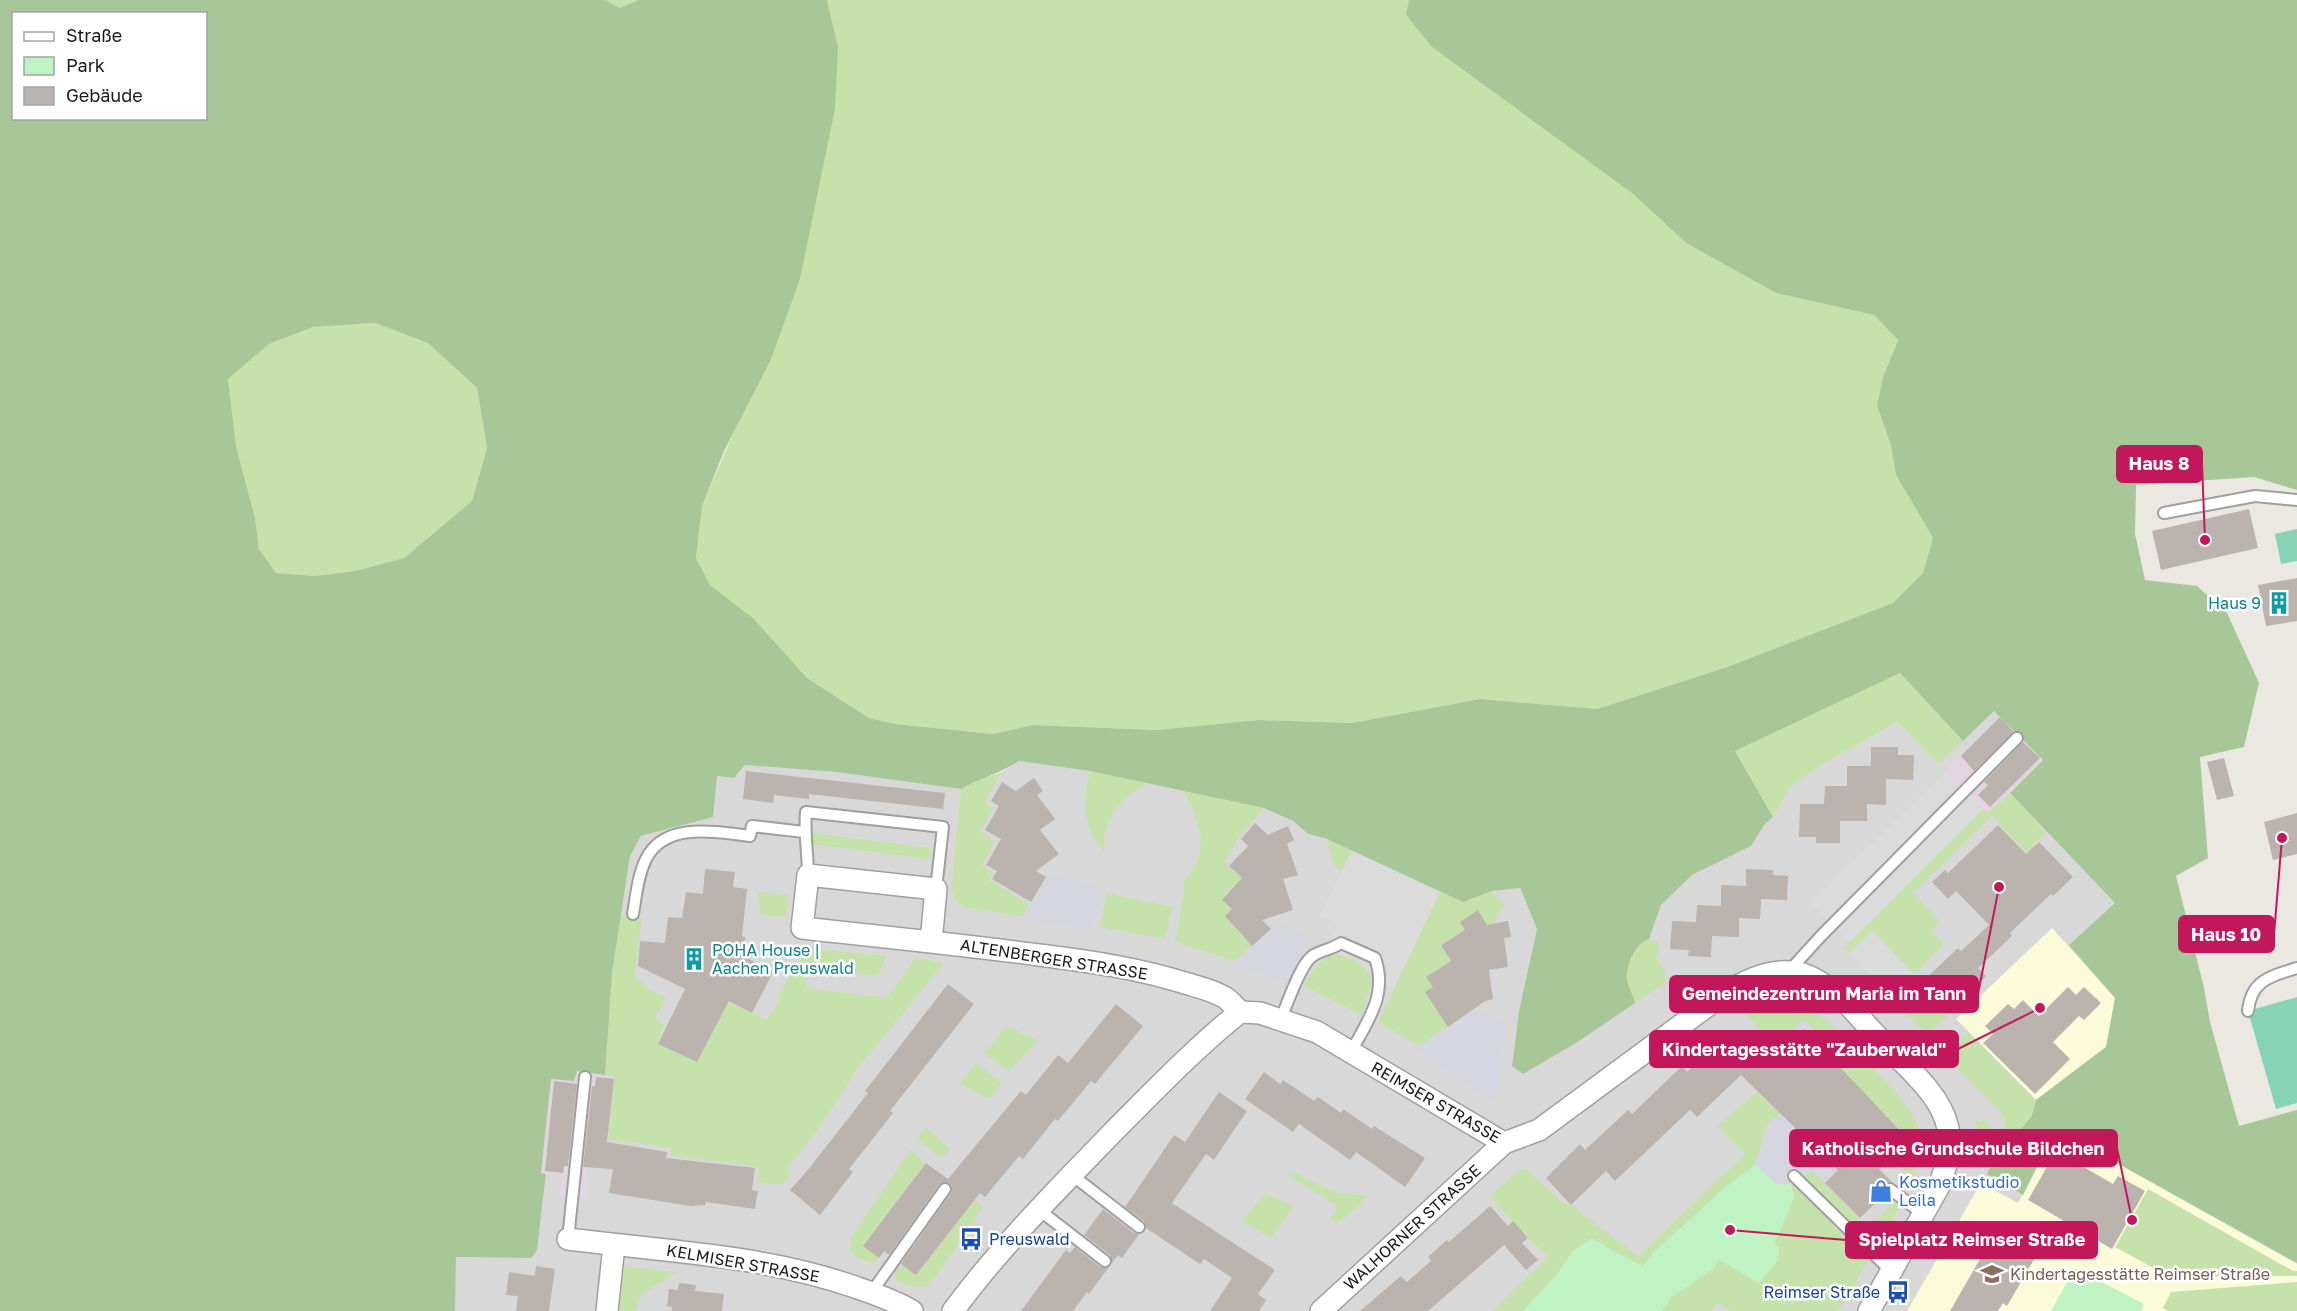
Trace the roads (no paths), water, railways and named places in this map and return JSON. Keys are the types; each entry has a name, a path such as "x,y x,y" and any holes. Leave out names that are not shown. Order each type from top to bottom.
{"street":[{"path":"808,876 936,889 930,942"},
{"name":"ALTENBERGER STRASSE","path":"808,876 802,928 1090,961 1162,976 1213,992 1227,998 1240,1012"},
{"name":"REIMSER STRASSE","path":"1240,1012 1260,1013 1317,1032 1504,1143 1539,1130 1737,986 1762,975 1789,971 1806,975 1826,986 1844,1002 1928,1089 1942,1110 1948,1128 1949,1148 1946,1166 1924,1215 1869,1311"},
{"path":"953,1311 993,1260 1038,1209 1188,1058 1240,1012"},
{"name":"WALHORNER STRASSE","path":"1321,1311 1504,1143"},
{"name":"KELMISER STRASSE","path":"568,1239 749,1261 825,1277 871,1293 912,1311"},
{"path":"607,1311 614,1245"}],"lane":[{"path":"2164,513 2255,496 2297,500"},
{"path":"1789,971 2017,738"},
{"path":"808,876 808,848 804,832 806,812 943,828 936,889"},
{"path":"633,914 646,858 660,843 674,835 692,831 712,831 750,836 752,826 804,832"},
{"path":"1281,1019 1305,965 1312,956 1341,943 1375,958 1381,983 1378,1000 1352,1052"},
{"path":"2248,1011 2253,991 2259,984 2270,976 2297,968"},
{"path":"568,1239 585,1077"},
{"path":"1072,1175 1139,1227"},
{"path":"1794,1176 1893,1272"},
{"path":"871,1293 945,1189"},
{"path":"1890,1189 1924,1215"},
{"path":"1038,1209 1105,1260"}],"place":[{"name":"Haus 8","path":"2205,540"},
{"name":"Haus 9","path":"2279,603"},
{"name":"Haus 10","path":"2282,838"},
{"name":"Gemeindezentrum Maria im Tann","path":"1999,887"},
{"name":"POHA House | Aachen Preuswald","path":"694,959"},
{"name":"Kindertagesstätte \"Zauberwald\"","path":"2040,1008"},
{"name":"Kosmetikstudio Leila","path":"1881,1191"},
{"name":"Katholische Grundschule Bildchen","path":"2132,1220"},
{"name":"Spielplatz Reimser Straße","path":"1730,1230"},
{"name":"Preuswald","path":"971,1239"},
{"name":"Kindertagesstätte Reimser Straße","path":"1992,1274"},
{"name":"Reimser Straße","path":"1898,1292"}]}
